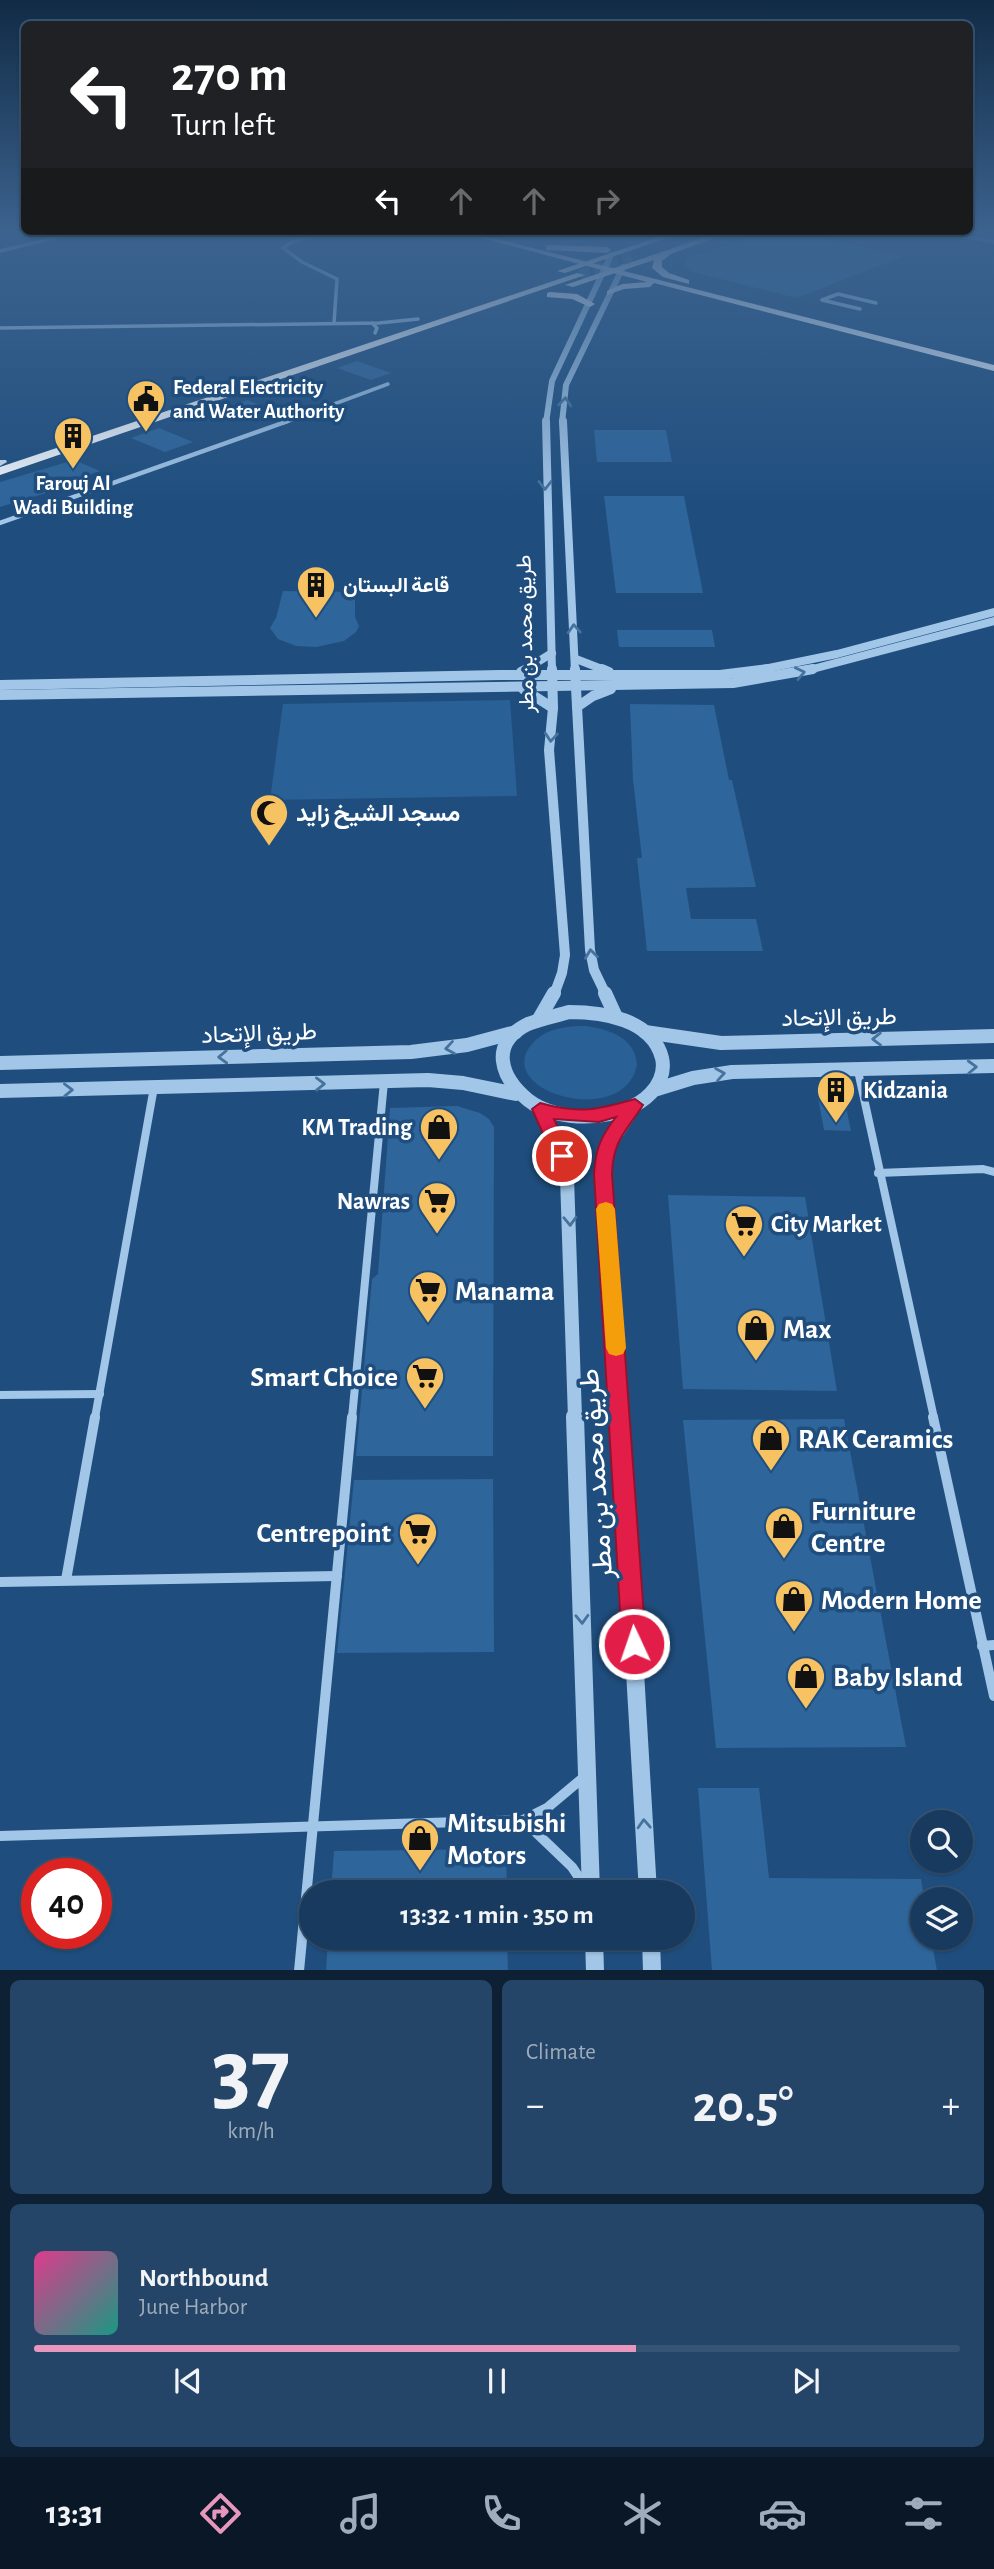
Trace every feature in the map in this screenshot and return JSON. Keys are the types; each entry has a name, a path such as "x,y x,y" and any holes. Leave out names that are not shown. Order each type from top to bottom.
{"highway":[{"path":"207,393 374,328 389,325"},
{"path":"1,465 414,325"},
{"path":"186,410 426,325"},
{"path":"1,465 229,398 448,325"}],"main road":[{"path":"828,325 994,368"},
{"path":"854,325 994,362"},
{"path":"962,349 975,356"}],"street":[{"path":"0,328 205,325"},
{"path":"349,325 374,328"},
{"name":"طريق محمد بن مطر","path":"539,1019 558,989 564,973 565,955 549,750 553,708 545,427 552,381 580,325"},
{"name":"طريق محمد بن مطر","path":"595,325 566,385 562,428 590,950 594,970 616,1017"},
{"path":"0,523 181,461 388,384"},
{"path":"577,707 593,696 626,681 771,669 994,612"},
{"path":"0,685 355,678 733,683 777,678 994,621"},
{"path":"0,695 344,688 513,680 552,653"},
{"path":"576,659 626,681"},
{"path":"344,688 359,683 355,678"},
{"path":"513,680 553,708"},
{"path":"84,693 81,690 83,687 104,683"},
{"path":"516,1094 502,1073 500,1062 508,1041 516,1032 539,1019 577,1012 616,1017 644,1032 654,1042 663,1066 654,1090"},
{"name":"طريق اﻹتحاد","path":"0,1063 411,1052 467,1045 516,1032"},
{"name":"طريق اﻹتحاد","path":"644,1032 721,1043 994,1036"},
{"path":"0,1091 428,1080 463,1083 516,1094 540,1109 559,1114 599,1116 635,1105 654,1090 732,1072 994,1066"},
{"path":"858,1070 878,1173 988,1646 994,1696"},
{"path":"299,1970 384,1082"},
{"path":"66,1580 154,1087"},
{"name":"طريق محمد بن مطر","path":"635,1105 610,1137 604,1156 603,1174 621,1423 647,1880"},
{"name":"طريق محمد بن مطر","path":"540,1109 559,1147 567,1177 590,1880"},
{"path":"878,1173 983,1169 994,1172"},
{"path":"0,1395 100,1394"},
{"path":"0,1582 337,1576"},
{"path":"0,1836 523,1820 547,1808 587,1775"},
{"path":"523,1820 572,1867 581,1880"},
{"path":"594,1950 595,1970"},
{"path":"651,1950 652,1970"}],"shaded area":[{"path":"510,700 517,796 270,800 283,704"},
{"path":"586,1026 612,1032 626,1041 637,1064 628,1084 610,1095 588,1099 565,1097 544,1089 530,1077 524,1061 537,1039 557,1029"}],"building":[{"path":"357,361 391,373 371,380 337,368"},
{"path":"247,400 279,412 250,422 218,410"},
{"path":"159,428 193,442 165,452 131,438"},
{"path":"594,430 666,430 672,462 597,462"},
{"path":"74,460 100,471 52,488 56,490 0,507 0,482"},
{"path":"604,496 684,496 703,593 616,593"},
{"name":"قاعة البستان","path":"283,591 355,592 355,617 359,626 356,632 344,641 316,647 296,646 278,639 270,628 276,618"},
{"path":"617,630 712,630 715,647 619,647"},
{"path":"630,704 714,705 729,780 732,780 756,887 686,888 691,919 756,919 763,951 647,951 637,858 642,858 633,780"},
{"path":"816,1087 842,1087 851,1131 824,1130"},
{"path":"457,1106 480,1113 489,1119 494,1127 493,1456 356,1456 372,1279 378,1274 390,1108"},
{"path":"668,1195 805,1197 837,1391 683,1389"},
{"path":"844,1419 906,1747 716,1748 683,1420"},
{"name":"Centrepoint","path":"493,1479 494,1652 337,1653 354,1480"},
{"path":"698,1788 759,1788 769,1878 921,1879 922,1887 910,1887 910,1950 933,1950 937,1970 712,1970"},
{"name":"Mitsubishi Motors","path":"506,1849 507,1880 332,1880 334,1851"},
{"name":"Mitsubishi Motors","path":"327,1950 507,1950 508,1970 326,1970"}],"slow traffic":[{"path":"606,1209 616,1348"}],"place":[{"name":"Federal Electricity and Water Authority","path":"146,433"},
{"name":"Farouj Al Wadi Building","path":"73,470"},
{"name":"قاعة البستان","path":"316,619"},
{"name":"مسجد الشيخ زايد","path":"269,847"},
{"name":"Kidzania","path":"836,1124"},
{"name":"KM Trading","path":"439,1161"},
{"name":"Nawras","path":"437,1235"},
{"name":"City Market","path":"744,1258"},
{"name":"Manama","path":"428,1324"},
{"name":"Max","path":"756,1362"},
{"name":"Smart Choice","path":"425,1410"},
{"name":"RAK Ceramics","path":"771,1472"},
{"name":"Furniture Centre","path":"784,1560"},
{"name":"Centrepoint","path":"418,1566"},
{"name":"Modern Home","path":"794,1633"},
{"name":"Baby Island","path":"806,1710"},
{"name":"Mitsubishi Motors","path":"420,1872"}],"route":[{"path":"562,1156 540,1109 579,1117 618,1112 635,1105 610,1137 604,1156 603,1174 634,1644"}]}
